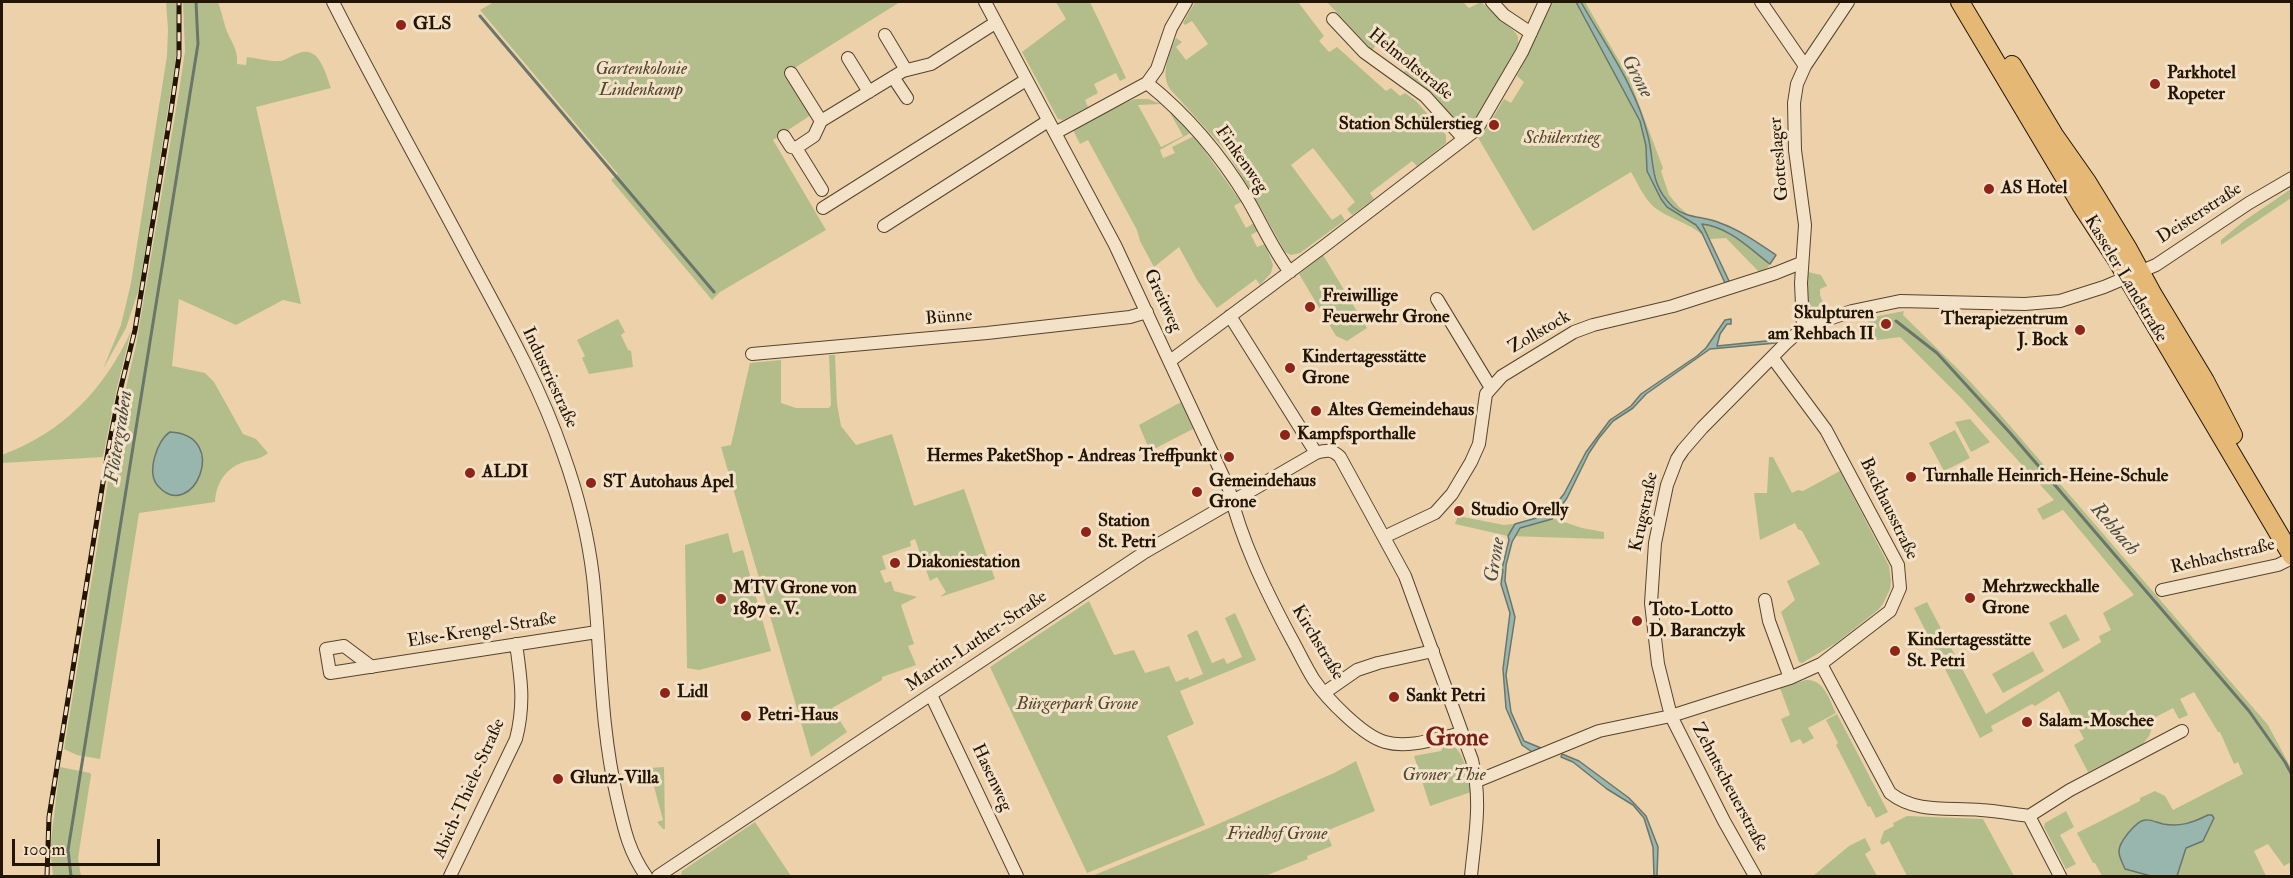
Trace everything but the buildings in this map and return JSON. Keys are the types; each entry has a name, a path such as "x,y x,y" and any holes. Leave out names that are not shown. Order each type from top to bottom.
{"main road":[{"name":"Kasseler Landstraße","path":"1960,2 2080,205 2134,275 2205,381 2227,426 2292,533"},
{"name":"Kasseler Landstraße","path":"1974,2 2054,135 2093,191 2134,275 2292,557"}],"street":[{"name":"Industriestraße","path":"333,2 492,301 548,414 563,452 580,510 592,573 601,701 608,758 623,830 646,876"},
{"name":"Greitweg","path":"985,2 1090,195 1170,361 1229,489 1232,501"},
{"path":"1055,133 1147,82 1156,69 1171,28 1186,2"},
{"path":"1492,2 1504,15 1531,33"},
{"path":"1170,361 1480,126 1531,33 1545,2"},
{"path":"1761,2 1805,66"},
{"name":"Gotteslager","path":"1803,328 1801,263 1804,225 1795,150 1794,103 1797,84 1805,66 1848,2"},
{"name":"Helmoltstraße","path":"1333,19 1364,52 1425,96 1464,139"},
{"path":"796,148 814,136 821,121 906,70 932,64 995,23"},
{"path":"885,35 906,70"},
{"path":"848,58 869,92"},
{"path":"791,73 821,121"},
{"path":"893,77 907,98"},
{"path":"823,208 1026,80"},
{"name":"Finkenweg","path":"1147,82 1188,118 1220,158 1248,200 1278,256 1290,272"},
{"path":"884,226 1048,121"},
{"path":"784,136 791,147 796,148 822,190"},
{"name":"Deisterstraße","path":"2134,275 2292,178"},
{"name":"Zollstock","path":"1491,388 1502,376 1574,332 1593,325 1673,306 1801,263"},
{"path":"1803,328 1852,310 1900,301 2025,304 2052,302 2134,275"},
{"path":"1384,537 1435,513 1452,494 1479,444 1484,400 1491,388 1437,299"},
{"name":"Bünne","path":"752,354 987,333 1130,317 1147,312"},
{"path":"1230,316 1320,452 1335,452 1340,457 1405,576 1477,781 1478,799 1471,876"},
{"name":"Krugstraße","path":"1671,716 1658,664 1651,603 1655,543 1667,485 1677,459 1691,441 1803,328"},
{"name":"Backhausstraße","path":"1477,781 1599,731 1671,716 1790,678 1821,664 1890,611 1898,596 1900,574 1898,565 1826,430 1772,357"},
{"name":"Martin-Luther-Straße","path":"656,876 1145,552 1320,452"},
{"name":"Kirchstraße","path":"1232,501 1234,513 1268,595 1314,680 1324,693 1369,736 1386,742 1415,742 1462,733"},
{"name":"Rehbachstraße","path":"2162,590 2278,565 2292,557"},
{"path":"1765,600 1769,621 1790,678"},
{"name":"Else-Krengel-Straße","path":"372,667 597,632"},
{"name":"Abich-Thiele-Straße","path":"450,876 516,739 523,695 516,644"},
{"path":"1324,693 1364,667 1433,651"},
{"path":"1821,664 1882,783 1897,799 1909,806 1981,810 2029,816 2070,790 2182,731"},
{"name":"Hasenweg","path":"931,694 1017,876"},
{"name":"Zehntscheuerstraße","path":"1671,716 1724,821 1755,876"},
{"name":"Industriestraße","path":"619,806 637,847 656,876"},
{"path":"2029,816 2060,876"}],"green space":[{"path":"166,2 176,2 178,35 139,289 126,328 103,369 121,325 131,283 167,56"},
{"path":"183,2 218,2 235,49 237,64 246,65 247,57 281,61 299,53 312,53 321,62 331,88 256,107 301,304 283,300 236,325 179,299 172,366 205,373 214,382 243,434 256,439 268,453 241,463 230,470 219,484 215,502 139,513 100,759 77,755 64,749 117,426 136,345 179,91 185,51"},
{"name":"Gartenkolonie Lindenkamp","path":"494,2 900,2 788,72 814,113 773,140 826,230 720,292 712,300 611,180 618,174 480,10"},
{"path":"1056,2 1090,2 1126,78 1120,81 1116,73 1094,84 1098,93 1085,100 1088,107 1063,120 1058,119 1022,52 1066,19"},
{"path":"1195,2 1298,2 1324,36 1319,41 1329,52 1337,47 1386,91 1391,88 1400,96 1405,93 1416,101 1446,135 1446,143 1417,166 1412,161 1370,193 1374,199 1352,215 1347,209 1355,202 1313,148 1291,165 1332,220 1341,214 1345,220 1300,253 1291,255 1285,252 1226,151 1167,83 1167,64 1176,38 1182,42 1176,47 1186,60 1208,44 1192,21 1185,25 1183,23"},
{"path":"1327,2 1463,2 1469,8 1481,2 1515,32 1518,45 1475,121 1461,127 1402,74 1409,67 1401,59 1404,56 1398,50 1395,51 1382,39 1372,50"},
{"name":"Schülerstieg","path":"1553,2 1585,2 1629,78 1663,168 1661,171 1669,195 1689,215 1721,223 1776,255 1766,270 1759,272 1726,238 1707,241 1696,230 1658,210 1646,197 1631,172 1533,231 1477,136 1486,129 1504,99 1511,103 1524,82 1517,76"},
{"path":"1135,99 1148,99 1161,104 1138,105 1161,147 1183,136 1168,109 1192,132 1160,150 1163,158 1175,153 1172,147 1194,136 1241,202 1234,206 1246,228 1254,223 1258,231 1251,235 1257,247 1265,244 1273,265 1271,273 1260,285 1256,279 1217,308 1197,280 1179,247 1154,267 1140,241 1137,230 1088,140 1080,144 1073,130"},
{"path":"2291,189 2291,198 2221,245 2221,240 2244,221"},
{"path":"1323,255 1367,328 1347,341 1336,336 1299,274"},
{"path":"1808,272 1821,275 1827,286 1820,289 1826,311 1815,314 1808,309"},
{"path":"1904,311 1903,315 1999,413 2268,725 2291,768 2291,862 2284,866 2268,844 2254,851 2266,876 2102,876 2093,863 2077,833 2155,791 2165,796 2173,810 2243,774 2238,762 2234,764 2220,732 2194,692 2180,699 2188,715 2179,719 2173,708 2156,717 2149,736 2142,745 2088,772 2074,745 2084,739 2059,691 2035,706 2032,704 1991,726 1993,731 1980,738 1914,608 1927,602 1986,714 2101,642 2099,636 2111,630 2103,613 2134,595 2063,510 2043,520 2037,509 2054,500 1963,400 1900,337 1870,341 1868,318"},
{"path":"618,319 625,332 621,335 628,350 631,351 633,367 589,374 582,358 585,356 577,340"},
{"path":"131,331 103,457 2,463 2,455 44,434 62,421 95,390"},
{"path":"829,355 835,355 837,404 841,426 856,445 892,434 914,506 964,489 995,579 940,597 946,592 937,577 930,581 915,539 910,541 911,546 882,556 886,569 880,571 885,583 891,581 894,591 917,597 901,605 914,644 908,646 916,665 882,677 882,680 832,708 847,732 811,757 721,447 731,445 750,363 781,360 781,403 796,408 829,408 831,405"},
{"path":"1181,402 1193,429 1150,451 1139,425"},
{"path":"1970,419 1990,442 1971,452 1955,422"},
{"path":"1955,430 1970,458 1944,471 1929,443"},
{"path":"1769,457 1773,457 1792,493 1798,490 1803,491 1840,471 1889,566 1890,589 1878,610 1836,643 1802,663 1799,662 1781,612 1795,600 1787,581 1820,564 1802,531 1795,523 1760,540 1754,493 1767,493"},
{"path":"1458,516 1504,525 1522,523 1546,516 1582,528 1604,532 1604,539 1508,536 1455,524"},
{"name":"MTV Grone von 1897 e. V.","path":"728,533 733,553 743,550 771,651 699,670 687,668 685,545"},
{"name":"Bürgerpark Grone","path":"1089,601 1114,655 1134,650 1145,673 1169,666 1176,682 1203,674 1187,635 1197,630 1212,663 1224,658 1227,664 1242,657 1225,618 1235,613 1256,660 1180,691 1194,724 1167,736 1205,825 1087,873 990,667"},
{"path":"2066,614 2080,640 2063,649 2049,623"},
{"path":"2033,651 2044,671 2003,693 1992,674"},
{"path":"1806,680 1822,686 1836,713 1808,728 1814,738 1803,744 1800,739 1791,743 1781,719 1790,715 1780,688"},
{"path":"1837,714 1888,812 1876,818 1836,745 1838,743 1826,720"},
{"name":"Groner Thie","path":"1445,744 1452,745 1461,755 1471,792 1430,806 1414,756 1441,751"},
{"name":"Friedhof Grone","path":"1356,761 1375,811 1326,831 1332,846 1307,856 1308,859 1265,876 1092,876 1209,828"},
{"path":"60,767 91,775 78,858 81,876 53,876 50,848"},
{"path":"664,767 665,829 663,829 657,822 663,820 649,768"},
{"path":"2066,811 2074,827 2060,835 2076,864 2066,869 2044,827 2045,823"},
{"path":"1907,816 1983,819 2014,876 1907,876 1889,841 1882,845 1880,842 1884,831"},
{"path":"755,822 791,876 681,876 682,871"},
{"path":"1865,838 1871,850 1865,854 1877,876 1813,876 1849,846"}],"water":[{"path":"1576,2 1581,2 1619,66 1636,100 1648,136 1656,182 1665,198 1684,214 1714,221 1749,237 1776,255 1770,264 1730,234 1702,224 1729,281 1725,283 1696,225 1667,207 1661,199 1647,171 1646,146 1640,121"},
{"path":"1731,319 1731,324 1727,324 1720,334 1717,346 1776,340 1776,343 1710,349 1646,394 1633,408 1613,421 1599,438 1567,498 1552,519 1520,528 1512,542 1506,565 1505,581 1515,617 1506,675 1511,712 1524,741 1541,748 1532,752 1522,745 1506,708 1503,669 1510,613 1501,584 1508,536 1515,524 1547,515 1564,494 1586,452 1610,420 1631,406 1641,394 1697,356 1706,348 1725,320"},
{"path":"170,432 189,437 199,447 202,460 200,474 193,486 183,494 171,495 158,486 153,473 157,449"},
{"path":"1562,754 1579,761 1629,798 1646,816 1658,847 1657,876 1654,876 1653,847 1644,818 1633,805 1607,789 1573,762 1561,757"},
{"path":"2208,815 2214,818 2203,841 2186,848 2177,876 2151,876 2125,869 2119,848 2128,833 2141,821 2180,825"}],"waterway":[{"name":"Flötergraben","path":"71,876 68,850 198,44 196,2"},
{"path":"480,16 714,292"},
{"name":"Rehbach","path":"1896,321 1937,353 2011,434 2249,711 2292,775"}],"railway":[{"path":"47,876 49,817 109,445 135,330 171,111 179,56 179,2"}],"place":[{"name":"GLS","path":"401,25"},
{"name":"Parkhotel Ropeter","path":"2155,84"},
{"name":"Station Schülerstieg","path":"1494,125"},
{"name":"AS Hotel","path":"1989,189"},
{"name":"Freiwillige Feuerwehr Grone","path":"1310,307"},
{"name":"Skulpturen am Rehbach II","path":"1886,324"},
{"name":"Therapiezentrum J. Bock","path":"2080,330"},
{"name":"Kindertagesstätte Grone","path":"1290,368"},
{"name":"Altes Gemeindehaus","path":"1316,411"},
{"name":"Kampfsporthalle","path":"1285,435"},
{"name":"Hermes PaketShop - Andreas Treffpunkt","path":"1229,457"},
{"name":"ALDI","path":"470,473"},
{"name":"Turnhalle Heinrich-Heine-Schule","path":"1911,477"},
{"name":"ST Autohaus Apel","path":"591,483"},
{"name":"Gemeindehaus Grone","path":"1197,492"},
{"name":"Studio Orelly","path":"1459,511"},
{"name":"Station St. Petri","path":"1086,532"},
{"name":"Diakoniestation","path":"895,563"},
{"name":"Mehrzweckhalle Grone","path":"1970,598"},
{"name":"MTV Grone von 1897 e. V.","path":"721,599"},
{"name":"Toto-Lotto D. Baranczyk","path":"1637,621"},
{"name":"Kindertagesstätte St. Petri","path":"1895,651"},
{"name":"Lidl","path":"665,693"},
{"name":"Sankt Petri","path":"1394,697"},
{"name":"Petri-Haus","path":"746,716"},
{"name":"Salam-Moschee","path":"2027,722"},
{"name":"Glunz-Villa","path":"558,779"}],"district":[{"name":"Grone","path":"1457,740"}]}
